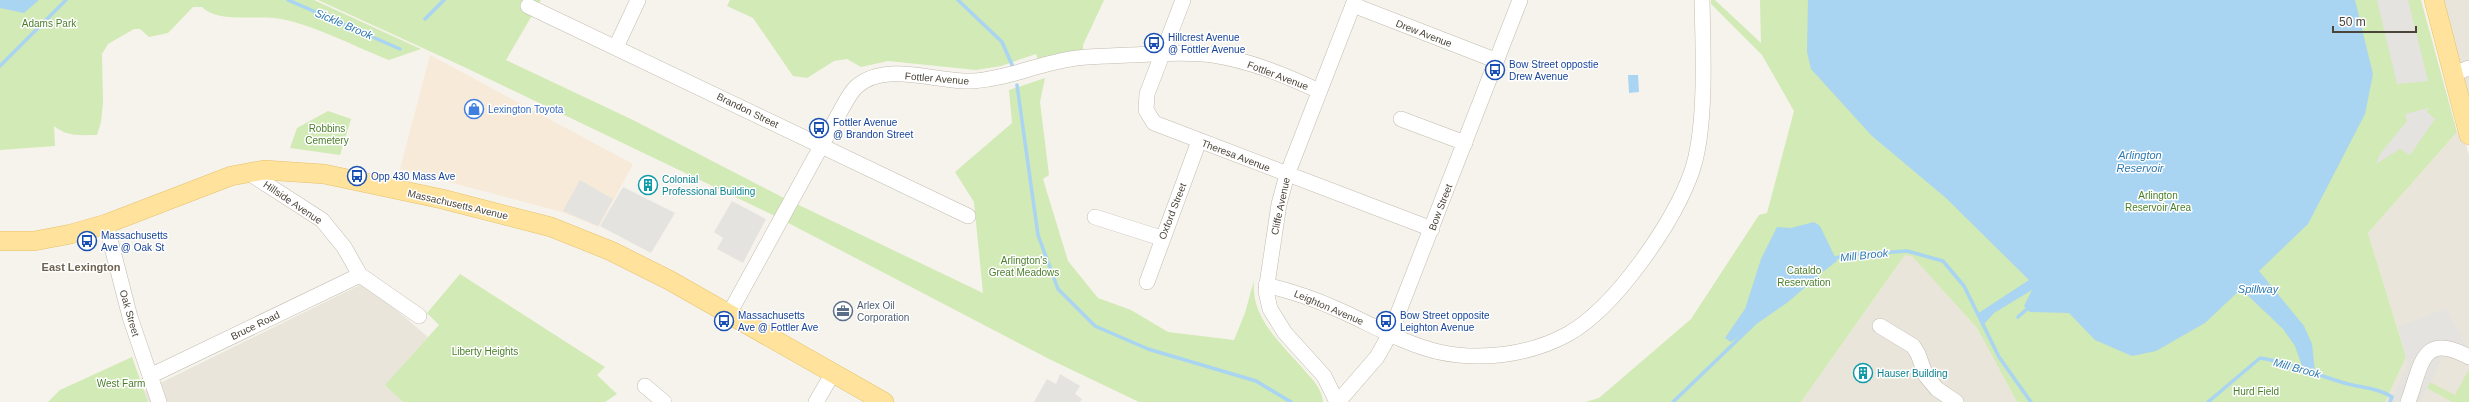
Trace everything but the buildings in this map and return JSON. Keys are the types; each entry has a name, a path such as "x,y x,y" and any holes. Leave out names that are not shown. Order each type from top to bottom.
{"main road":[{"path":"2434,0 2461,71 2469,135"},
{"name":"Massachusetts Avenue","path":"0,241 52,238 106,224 195,188 231,176 264,170 324,174 442,199 551,227 637,264 833,372 884,402"}],"street":[{"path":"616,46 638,0"},
{"name":"Theresa Avenue","path":"1182,0 1160,54 1147,94 1146,110 1148,117 1161,127 1199,142 1432,229"},
{"name":"Bow Street","path":"1338,402 1377,357 1390,334 1465,143 1495,60 1520,0"},
{"name":"Leighton Avenue","path":"1266,284 1296,292 1390,334 1439,352 1480,356 1526,351 1568,334 1608,302 1645,256 1674,212 1692,170 1700,131 1703,48 1702,0"},
{"name":"Drew Avenue","path":"1354,3 1495,60"},
{"name":"Cliffe Avenue","path":"1338,402 1324,376 1286,333 1270,309 1266,284 1279,204 1287,175 1354,3"},
{"name":"Brandon Street","path":"528,6 616,46 822,147 968,216"},
{"name":"Fottler Avenue","path":"729,314 855,88 878,75 898,74 973,81 1002,78 1071,60 1160,54 1212,55 1245,61 1282,74 1319,91"},
{"path":"1401,119 1465,143"},
{"name":"Oxford Street","path":"1147,282 1161,238 1199,142"},
{"name":"Hillside Avenue","path":"249,173 322,220 344,247 360,275 419,316"},
{"path":"1095,217 1161,238"},
{"name":"Oak Street","path":"106,224 130,317 159,402"},
{"name":"Bruce Road","path":"150,376 360,275"},
{"path":"1880,326 1913,346 1918,354 1926,376 1937,389 1956,402"},
{"path":"2408,402 2424,358 2432,349 2447,346 2469,357"},
{"path":"816,402 833,372"},
{"path":"645,386 664,402"}],"shaded area":[{"path":"2377,0 2408,0 2428,81 2397,84"},
{"path":"2439,0 2469,0 2469,117"},
{"name":"Lexington Toyota","path":"430,55 633,164 599,227 562,212 400,169"},
{"path":"2428,108 2427,112 2435,119 2410,155 2400,149 2376,164 2380,154 2407,121 2405,114"},
{"path":"2462,130 2469,156 2469,402 2385,402 2406,357 2368,233 2457,132"},
{"path":"580,180 613,199 598,226 563,211"},
{"path":"623,187 675,213 651,253 600,226"},
{"path":"732,201 766,219 743,263 717,249 723,238 714,232"},
{"path":"1908,251 1977,328 2017,402 1801,402"},
{"path":"364,283 428,337 386,385 403,402 148,402 144,391"},
{"path":"2446,308 2466,345 2444,355 2420,402 2390,402 2408,365 2398,327"},
{"path":"1060,374 1080,386 1075,394 1082,399 1080,402 1034,402 1047,379 1056,384"}],"green space":[{"name":"Adams Park","path":"0,0 314,0 421,49 389,60 322,31 294,22 272,18 228,17 209,12 202,7 193,7 168,33 149,37 140,29 134,29 108,44 102,54 103,103 101,122 97,135 69,134 54,126 55,146 0,150"},
{"name":"Arlington's Great Meadows","path":"318,0 541,0 506,60 633,120 782,197 983,293 974,202 955,172 1012,123 1009,90 1045,78 1040,102 1049,175 1043,179 1068,261 1098,298 1131,310 1168,332 1234,340 1245,313 1254,280 1254,294 1262,318 1269,330 1317,385 1323,402 1139,402 1049,359 775,216 462,66"},
{"path":"730,0 1104,0 1083,45 1083,51 1038,60 1036,54 1001,66 976,70 888,61 861,67 847,59 834,61 807,78 793,76 753,18 727,6"},
{"name":"Arlington Reservoir Area","path":"1711,0 1715,0 1761,43 1760,0 2421,0 2457,132 2368,233 2406,357 2385,402 2017,402 1977,328 1912,256 1905,255 1801,402 1585,402 1599,398 1691,319 1759,215 1767,213 1794,111 1762,55 1711,4"},
{"name":"Robbins Cemetery","path":"328,111 351,119 340,155 290,148 297,128"},
{"name":"Liberty Heights","path":"460,274 605,367 597,375 617,394 605,402 403,402 385,385 439,325 427,313"},
{"name":"West Farm","path":"132,357 148,402 48,402 60,390"},
{"path":"2469,369 2469,402 2452,402 2427,388 2430,382 2455,395"}],"water":[{"path":"0,0 39,0 24,13 0,8"},
{"name":"Arlington Reservoir","path":"1808,0 2355,0 2373,74 2365,114 2308,224 2259,271 2304,326 2312,344 2315,372 2303,369 2295,346 2283,329 2241,289 2205,323 2156,351 2132,356 2095,340 2069,313 2030,312 2024,306 2032,290 1994,313 1983,325 1977,314 2029,280 1946,198 1872,136 1811,69 1807,52"},
{"path":"1628,75 1638,75 1639,92 1629,93"},
{"path":"1814,222 1820,226 1837,261 1788,302 1731,342 1725,338 1745,309 1761,259 1777,227 1791,228"}],"waterway":[{"name":"Sickle Brook","path":"0,66 66,0"},
{"name":"Sickle Brook","path":"288,0 400,49"},
{"name":"Sickle Brook","path":"425,19 444,0"},
{"name":"Mill Brook","path":"958,0 1002,42 1013,67"},
{"path":"1017,85 1038,235 1058,289 1095,326 1148,349 1256,381 1291,402"},
{"name":"Mill Brook","path":"1832,259 1847,255 1907,251 1943,261 1964,286 1999,357 2031,402"},
{"path":"2018,317 2027,309"},
{"name":"Mill Brook","path":"1673,402 1753,325"},
{"name":"Mill Brook","path":"2208,402 2260,358 2293,366 2337,381 2387,394 2392,397 2390,402"}],"place":[{"name":"Hillcrest Avenue @ Fottler Avenue","path":"1154,43"},
{"name":"Bow Street oppostie Drew Avenue","path":"1495,70"},
{"name":"Lexington Toyota","path":"474,109"},
{"name":"Fottler Avenue @ Brandon Street","path":"819,128"},
{"name":"Opp 430 Mass Ave","path":"357,176"},
{"name":"Colonial Professional Building","path":"648,185"},
{"name":"Massachusetts Ave @ Oak St","path":"87,241"},
{"name":"Arlex Oil Corporation","path":"843,311"},
{"name":"Massachusetts Ave @ Fottler Ave","path":"724,321"},
{"name":"Bow Street opposite Leighton Avenue","path":"1386,321"},
{"name":"Hauser Building","path":"1863,373"}],"district":[{"name":"East Lexington","path":"81,267"}],"park label":[{"name":"Cataldo Reservation","path":"1804,276"},
{"name":"Hurd Field","path":"2256,391"}],"water label":[{"name":"Spillway","path":"2258,289"}]}
